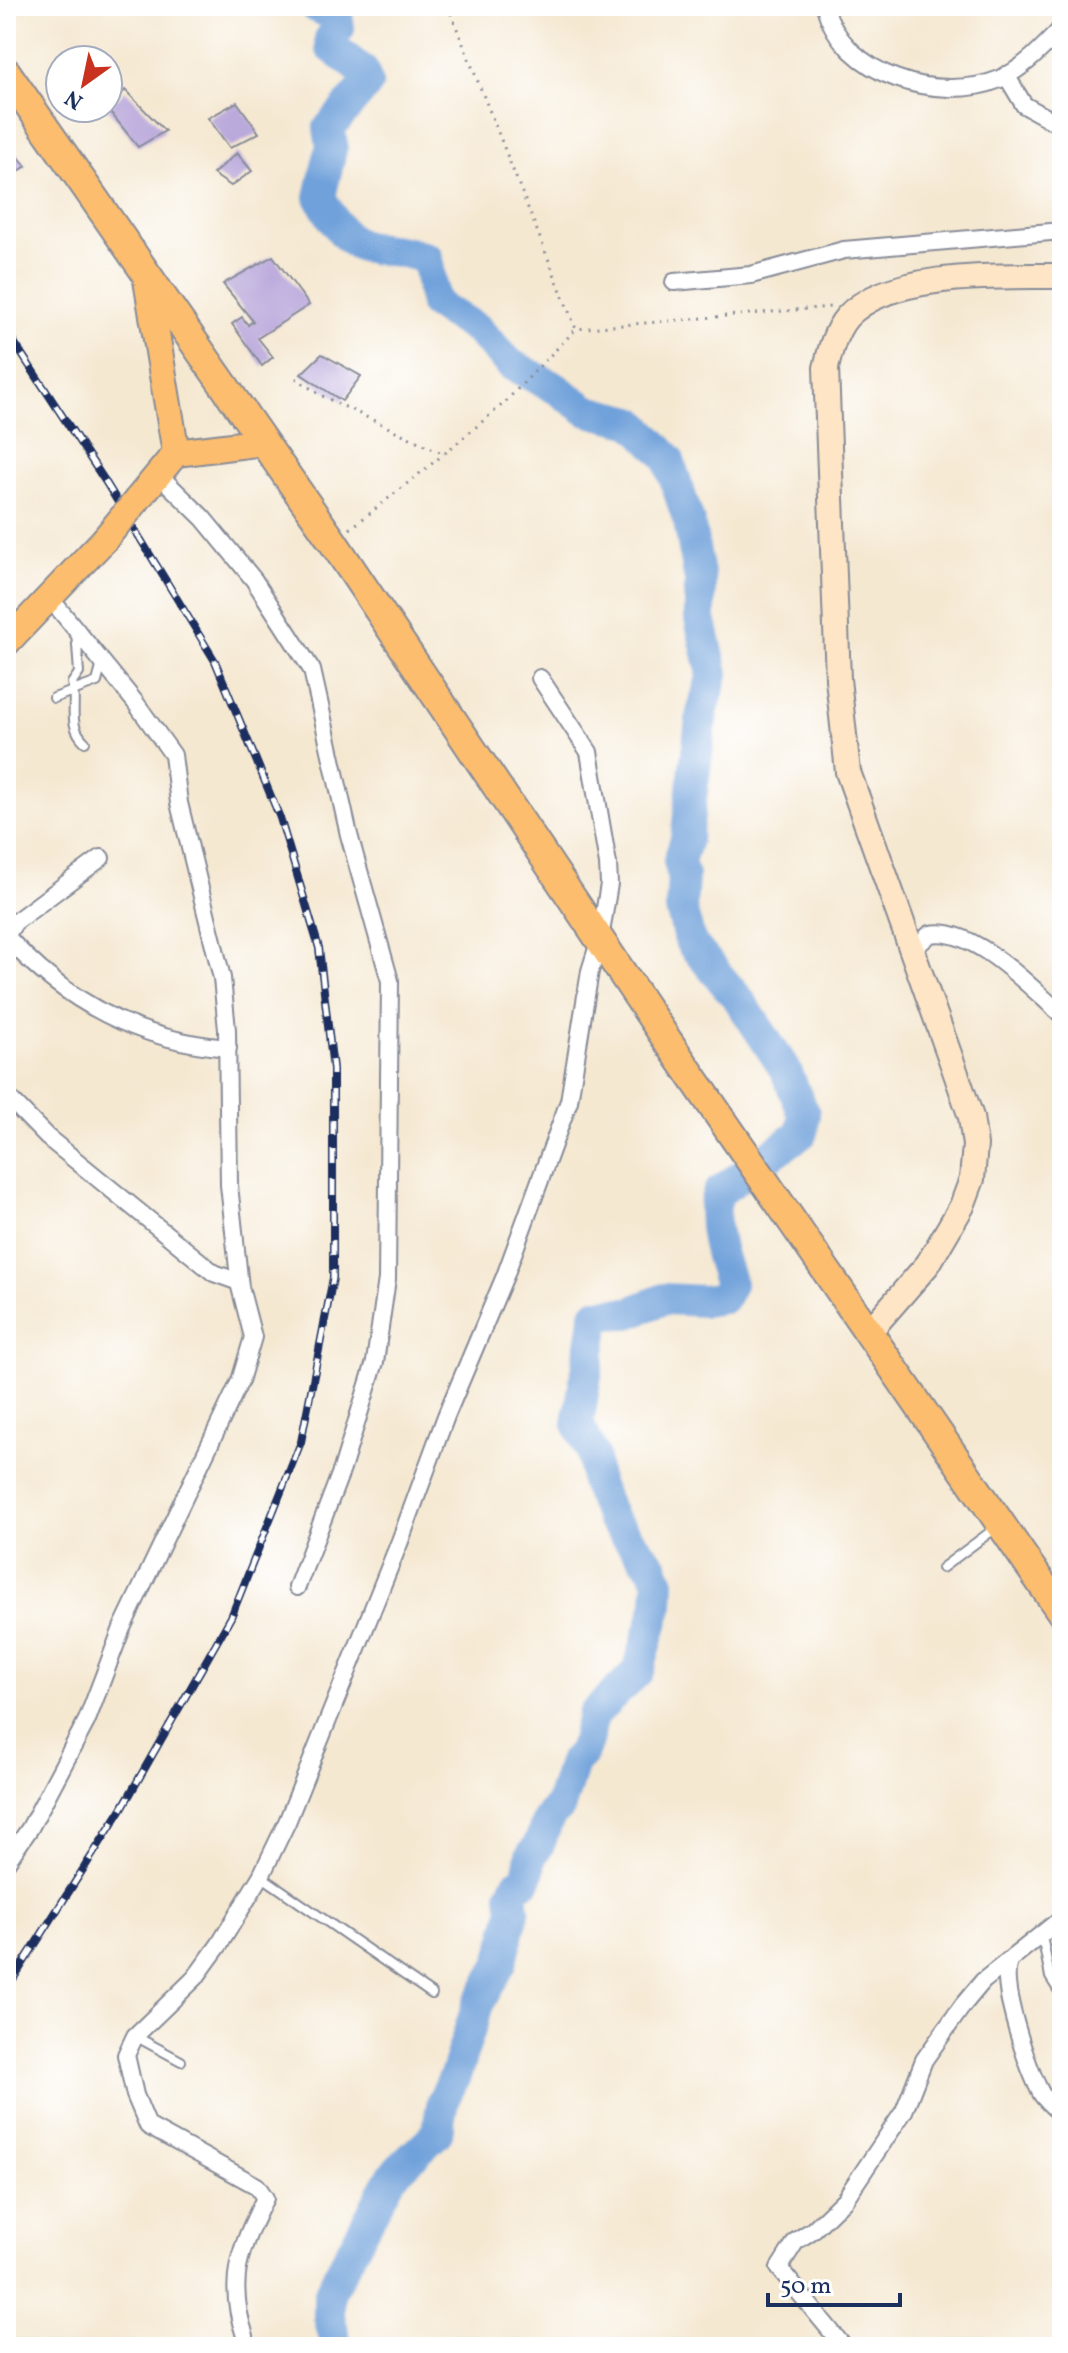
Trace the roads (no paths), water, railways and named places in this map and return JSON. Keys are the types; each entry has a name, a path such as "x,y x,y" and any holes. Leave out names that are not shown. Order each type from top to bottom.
{"highway":[{"path":"6,72 333,542 868,1333 1062,1613"}],"main road":[{"path":"146,274 176,453"},
{"path":"868,1333 928,1264 962,1206 972,1179 975,1145 971,1117 848,772 840,710 826,368 833,341 846,318 861,305 887,293 931,282 1062,276"},
{"path":"6,643 104,540 176,453 264,442"}],"street":[{"path":"825,6 844,43 873,67 901,81 926,86 967,87 1006,75 1031,60 1062,28"},
{"path":"1006,75 1024,105 1062,126"},
{"path":"674,282 751,275 844,250 1062,231"},
{"path":"159,475 203,518 254,580 312,670 345,820 390,981 387,1279 377,1348 362,1411 297,1587"},
{"path":"6,1863 65,1766 122,1628 248,1360 253,1337 239,1282 229,1185 228,1048 222,978 177,792 173,755 50,598"},
{"path":"245,2336 234,2304 238,2263 265,2198 257,2186 148,2126 127,2061 128,2047 135,2036 195,1978 261,1876 322,1738 446,1416 554,1148 569,1101 590,971 600,939 608,874 591,763 584,741 540,678"},
{"path":"101,858 10,917 6,936 56,987 149,1034 192,1045 228,1048"},
{"path":"911,951 930,934 957,935 1003,964 1062,1015"},
{"path":"6,1095 47,1137 214,1273 239,1282"},
{"path":"844,2347 779,2268 796,2241 813,2230 845,2199 904,2111 924,2060 963,2005 983,1981 1008,1965 1062,1918"},
{"path":"1008,1965 1013,2019 1042,2095 1062,2116"}],"lane":[{"path":"76,630 79,673 72,683 71,713 77,734 85,742"},
{"path":"54,698 97,682 103,662"},
{"path":"942,1568 1001,1524"},
{"path":"261,1876 432,1994"},
{"path":"1042,1935 1050,1977 1062,1996"},
{"path":"135,2036 181,2061"},
{"path":"1061,2347 1062,2306"}],"waterway":[{"path":"314,6 337,16 339,28 330,39 331,47 363,71 367,84 329,128 332,145 320,197 344,234 364,247 427,258 435,304 477,329 510,364 557,389 588,411 633,422 668,458 689,522 700,579 700,619 713,674 702,713 686,839 679,861 683,876 681,909 691,943 740,1001 786,1071 804,1114 802,1133 719,1192 714,1213 715,1225 730,1284 723,1298 704,1301 664,1299 629,1313 596,1314 578,1424 593,1454 596,1482 612,1519 653,1568 659,1582 658,1604 638,1671 593,1715 587,1741 582,1754 573,1763 560,1806 550,1817 531,1855 527,1879 517,1884 512,1894 514,1911 501,1963 478,2004 455,2076 443,2100 437,2133 392,2176 329,2293 329,2316 337,2347"}],"railway":[{"path":"6,330 105,481 215,661 280,818 319,948 333,1069 333,1278 301,1442 231,1617 121,1810 6,1990"}]}
